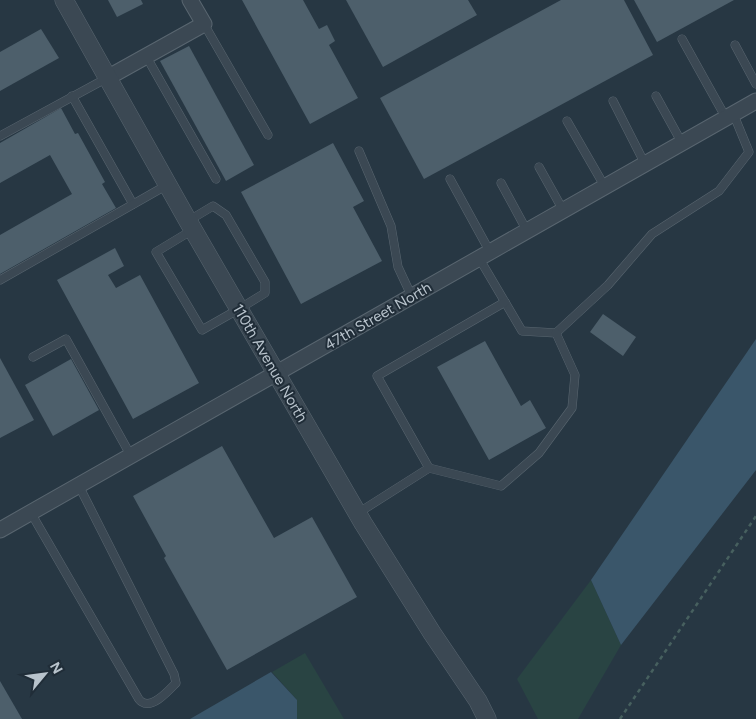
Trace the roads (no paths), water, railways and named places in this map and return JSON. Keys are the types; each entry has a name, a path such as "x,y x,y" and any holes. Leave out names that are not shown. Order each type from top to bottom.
{"street":[{"name":"110th Avenue North","path":"64,0 357,513 432,633 478,701 487,719"},
{"path":"107,78 204,24 190,0"},
{"name":"47th Street North","path":"0,530 756,100"}],"lane":[{"path":"204,24 268,135"},
{"path":"450,179 505,302 522,330 556,333 608,285 652,234 719,191 749,152 730,115 682,39"},
{"path":"735,45 756,84"},
{"path":"146,56 216,179"},
{"path":"0,136 107,78"},
{"path":"72,96 133,204"},
{"path":"656,96 682,142"},
{"path":"612,101 645,164"},
{"path":"567,121 605,186"},
{"path":"359,151 391,226 398,267 412,297"},
{"path":"539,167 563,210"},
{"path":"501,183 527,231"},
{"path":"0,280 168,184"},
{"path":"213,206 226,215 265,282 265,293 202,330 156,252 191,225 213,206"},
{"path":"429,468 377,376 505,302"},
{"path":"357,513 429,468 502,486 539,453 572,408 575,375 556,333"},
{"path":"33,356 66,340 131,456"},
{"path":"31,512 136,696 143,703 150,704 176,683 174,674 79,486"}],"water":[{"path":"756,339 756,470 621,645 591,580"},
{"path":"271,672 297,700 297,719 190,719"}]}
